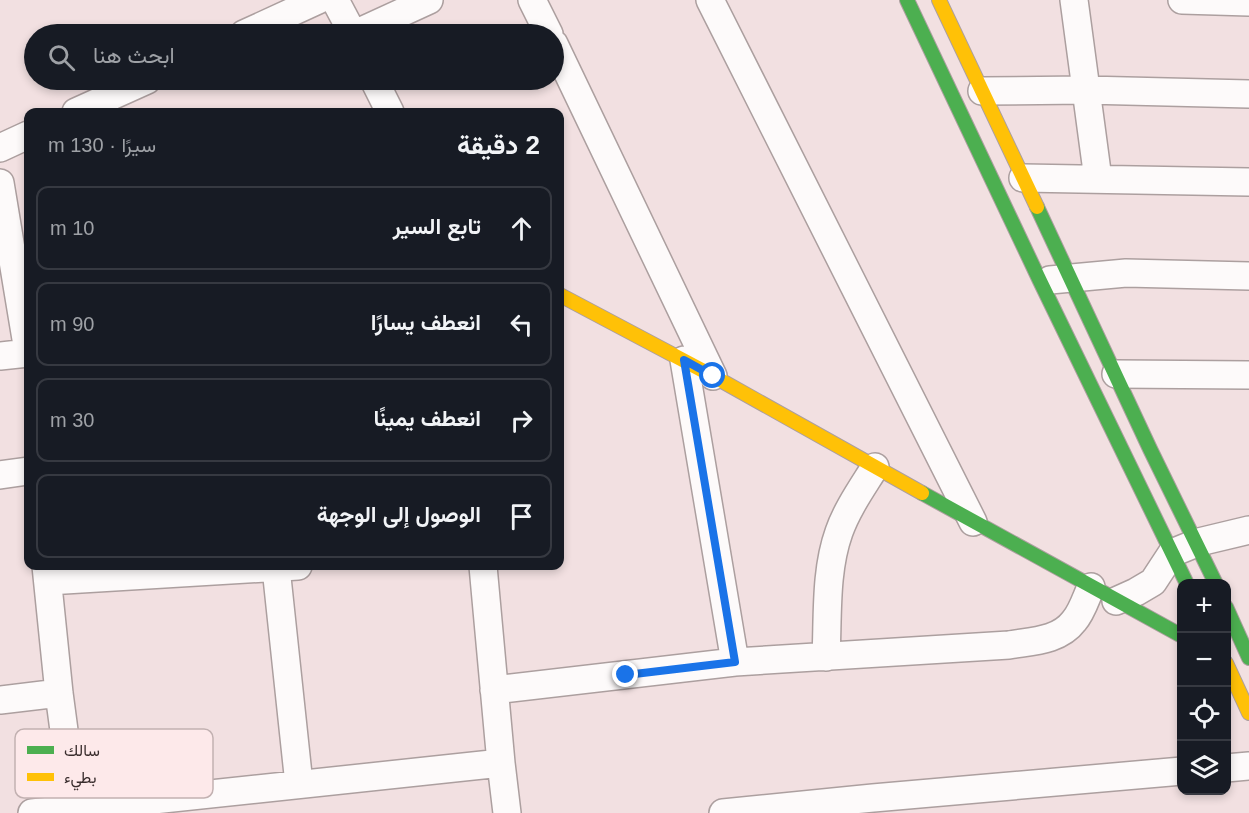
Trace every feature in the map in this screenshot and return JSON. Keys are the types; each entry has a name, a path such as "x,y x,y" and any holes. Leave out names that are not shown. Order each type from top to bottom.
{"main road":[{"path":"907,0 1185,579"},
{"path":"939,0 1152,452 1199,542 1214,579"},
{"path":"564,297 684,360 1177,633"},
{"path":"1231,622 1239,651 1249,713"}],"street":[{"path":"266,24 318,0"},
{"path":"335,0 348,24"},
{"path":"376,24 429,0"},
{"path":"532,0 544,24"},
{"path":"710,0 973,522"},
{"path":"1074,0 1098,179"},
{"path":"1182,0 1249,2"},
{"path":"564,65 713,376"},
{"path":"85,108 125,90"},
{"path":"379,90 388,108"},
{"path":"981,91 1086,90 1249,94"},
{"path":"0,148 24,137"},
{"path":"1023,178 1249,182"},
{"path":"0,183 5,238 24,332"},
{"path":"1040,281 1126,273 1249,276"},
{"path":"0,356 24,353"},
{"path":"684,360 735,662"},
{"path":"1116,374 1249,375"},
{"path":"826,657 830,578 838,533 846,514 875,467"},
{"path":"0,475 24,472"},
{"path":"1116,601 1153,582 1172,553 1199,542 1249,530"},
{"path":"64,729 47,573 171,570"},
{"path":"287,570 299,784"},
{"path":"483,570 507,813"},
{"path":"494,690 735,662 1009,645 1049,638 1062,632 1075,620 1091,587"},
{"path":"0,700 59,693"},
{"path":"213,794 501,763"},
{"path":"1231,768 1249,766"},
{"path":"723,813 1177,771"},
{"path":"32,813 178,798"}],"traffic: fast":[{"path":"907,0 1185,579"},
{"path":"1037,207 1214,579"},
{"path":"922,493 1177,633"},
{"path":"1231,618 1249,658"}],"traffic: slow":[{"path":"939,0 1037,207"},
{"path":"564,297 713,376 922,493"},
{"path":"1231,674 1249,713"}],"route":[{"path":"626,675 735,662 684,360 713,376"}]}
